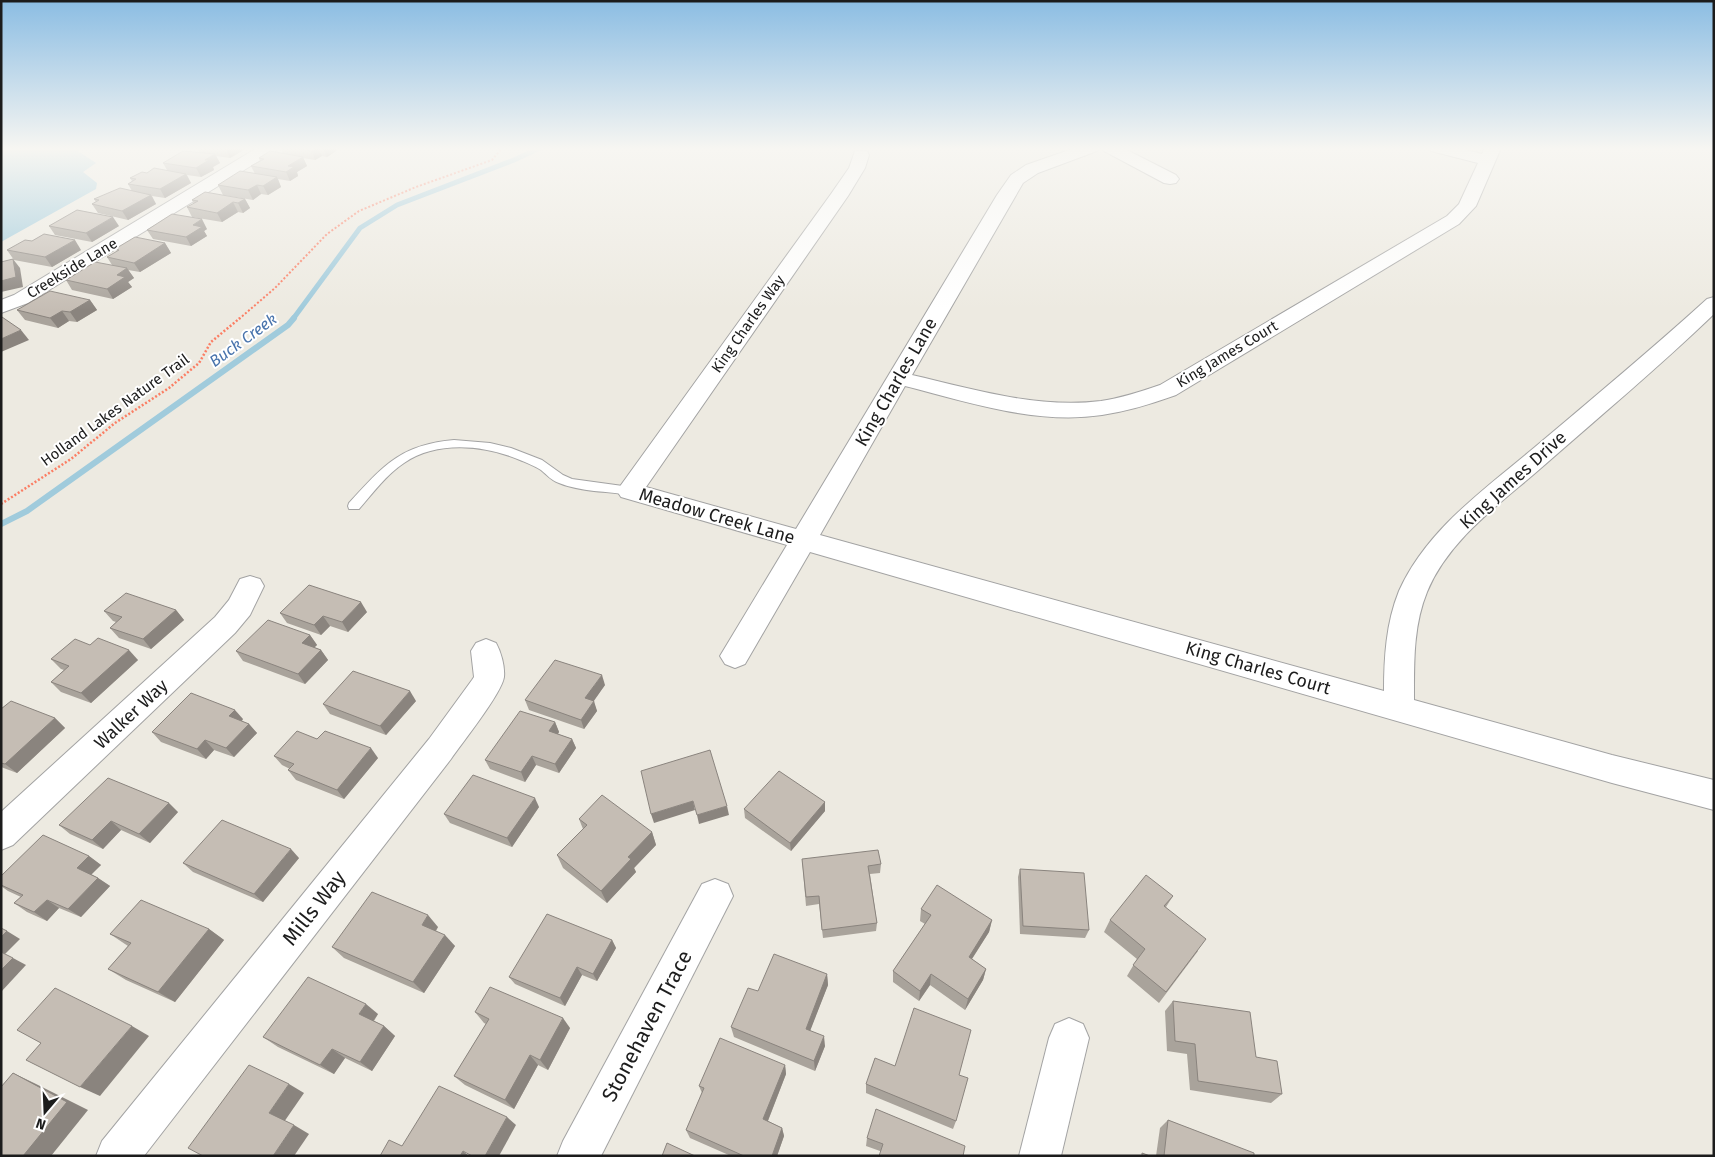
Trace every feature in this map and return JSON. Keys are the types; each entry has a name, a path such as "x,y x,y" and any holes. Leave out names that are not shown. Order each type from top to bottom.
{"street":[{"name":"Creekside Lane","path":"1,307 21,299 180,202"},
{"name":"King Charles Way","path":"630,491 835,202"},
{"name":"King Charles Lane","path":"735,656 1002,202"},
{"name":"King James Court","path":"898,378 1005,403 1058,410 1110,408 1148,399 1168,390 1453,220 1469,202"},
{"name":"King James Drive","path":"1399,707 1399,658 1406,609 1413,590 1424,570 1446,541 1480,507 1679,336 1714,303"},
{"name":"Meadow Creek Lane","path":"630,491 803,541"},
{"name":"King Charles Court","path":"803,541 1714,795"},
{"name":"Walker Way","path":"1,834 225,624 240,607 250,586"},
{"name":"Mills Way","path":"117,1156 440,749 483,689 489,677 486,651"},
{"name":"Stonehaven Trace","path":"578,1156 715,896"},
{"path":"1040,1156 1069,1038"}],"lane":[{"path":"354,506 388,470 405,456 424,448 447,444 466,444 500,449 540,464 563,481 630,491"}],"path":[{"name":"Holland Lakes Nature Trail","path":"1,504 71,458 115,423 169,388 199,363 211,342 275,288 327,234 359,211 380,202"}],"water":[{"path":"1,202 73,202 1,242"}],"building":[{"path":"96,202 138,202 122,211 92,204"},
{"path":"196,202 240,202 233,202 217,213 187,207"},
{"path":"77,210 113,217 86,233 49,226"},
{"path":"172,214 202,219 193,225 202,227 186,237 147,230"},
{"path":"44,234 75,240 45,257 7,250 25,240 32,241"},
{"path":"135,237 165,243 134,263 107,257 119,250 115,249"},
{"path":"13,259 16,277 1,281 1,262"},
{"path":"95,262 127,268 117,275 125,277 107,289 66,280"},
{"path":"50,291 90,300 70,312 62,311 50,318 17,310"},
{"path":"2,317 21,330 1,339"},
{"path":"309,585 361,602 342,622 323,616 314,625 280,613"},
{"path":"126,593 176,610 143,639 110,628 122,617 104,611"},
{"path":"268,620 310,635 302,643 321,650 298,674 236,651"},
{"path":"98,638 129,650 81,693 51,682 69,666 51,659 75,639 90,645"},
{"path":"555,660 602,675 585,698 594,701 581,720 525,700"},
{"path":"353,671 410,691 380,726 323,704"},
{"path":"191,693 235,710 229,716 249,724 226,748 205,740 197,749 152,732"},
{"path":"11,701 55,718 5,764 1,763 1,709"},
{"path":"520,711 555,722 549,731 572,739 555,764 532,756 521,772 485,760"},
{"path":"297,731 317,739 325,731 371,748 337,790 288,770 294,764 274,756"},
{"path":"710,750 727,806 697,815 693,801 651,814 641,771"},
{"path":"779,771 825,802 790,843 744,809"},
{"path":"473,775 535,798 507,838 444,814"},
{"path":"108,778 169,803 139,834 111,821 92,840 59,825"},
{"path":"602,795 652,832 628,857 631,859 601,891 557,855 587,825 579,819"},
{"path":"222,820 291,849 254,894 183,863"},
{"path":"43,835 89,856 77,868 98,878 68,909 47,900 34,912 14,903 23,895 1,885 1,876"},
{"path":"878,850 881,864 868,866 877,923 822,930 819,896 806,897 802,859"},
{"path":"1020,869 1084,873 1089,930 1023,926"},
{"path":"1146,875 1173,896 1164,906 1206,939 1166,992 1133,965 1145,949 1110,920"},
{"path":"937,885 992,920 969,957 986,969 968,999 931,974 920,991 893,971 931,915 921,909"},
{"path":"372,892 428,915 422,925 445,935 413,982 332,947"},
{"path":"141,900 209,929 158,992 108,969 131,943 110,934"},
{"path":"547,914 612,940 593,974 577,967 560,998 509,977"},
{"path":"1,928 7,931 1,937"},
{"path":"1,952 13,958 1,970"},
{"path":"774,954 827,974 806,1029 824,1036 814,1061 731,1027 748,988 758,991"},
{"path":"308,977 366,1004 359,1014 384,1026 360,1062 332,1049 320,1065 263,1037"},
{"path":"490,987 563,1018 540,1060 530,1055 505,1100 454,1076 489,1019 475,1012"},
{"path":"55,988 132,1026 80,1087 26,1060 41,1043 17,1030"},
{"path":"1173,1001 1250,1012 1256,1057 1277,1061 1282,1094 1198,1081 1195,1044 1175,1041"},
{"path":"914,1008 971,1030 959,1075 968,1078 956,1121 866,1084 875,1058 895,1066"},
{"path":"720,1038 785,1065 763,1119 782,1128 772,1156 744,1156 686,1130 704,1088 699,1086"},
{"path":"249,1065 289,1084 269,1113 294,1125 273,1156 203,1156 188,1148"},
{"path":"13,1073 67,1102 23,1156 1,1156 1,1087"},
{"path":"439,1086 507,1117 485,1156 472,1156 463,1151 460,1156 380,1156 389,1140 402,1146"},
{"path":"876,1109 965,1146 963,1156 879,1156 883,1144 867,1138"},
{"path":"1168,1120 1254,1153 1254,1156 1164,1156"},
{"path":"667,1143 695,1156 662,1156"}],"waterway":[{"name":"Buck Creek","path":"293,319 360,228 405,202"},
{"name":"Buck Creek","path":"1,524 27,511 288,325 294,318"}]}
